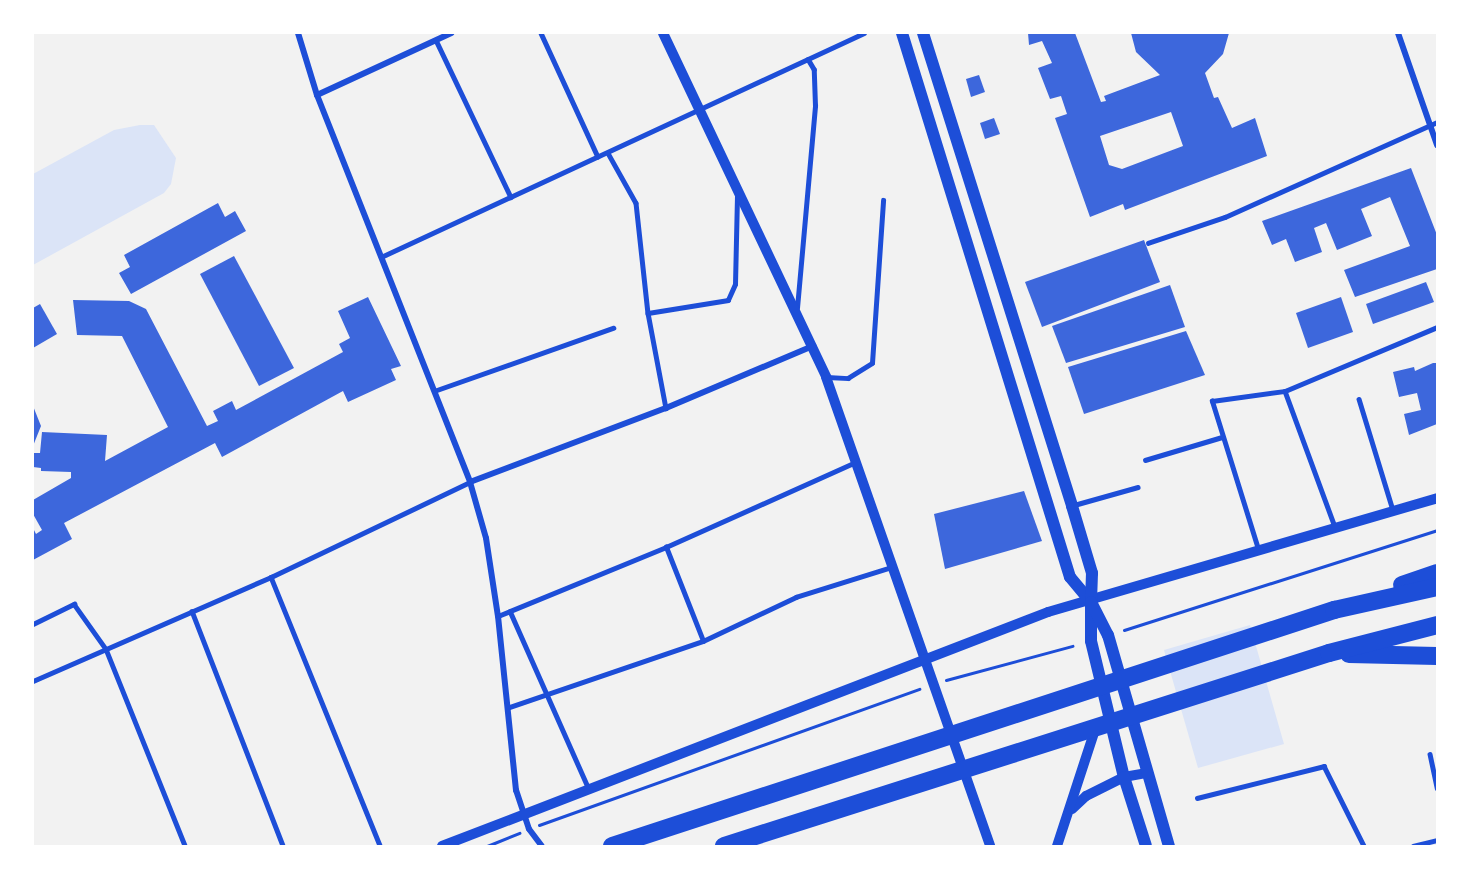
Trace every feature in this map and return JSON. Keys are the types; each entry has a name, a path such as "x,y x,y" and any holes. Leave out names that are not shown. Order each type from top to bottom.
{"highway":[{"path":"612,846 1334,610 1437,573"},
{"path":"1334,610 1437,587"},
{"path":"724,846 1329,653 1437,625"},
{"path":"1329,653 1437,656"}],"main road":[{"path":"902,33 1070,577 1090,602 1108,635 1146,773 1169,846"},
{"path":"923,33 1092,573 1091,640 1124,777 1146,846"},
{"path":"1021,418 1043,413"}],"street":[{"path":"298,33 316,95 470,482 486,538 498,616 516,790 529,829 542,846"},
{"path":"316,95 451,33"},
{"path":"663,33 698,112 797,311 826,377 990,846"},
{"path":"1398,33 1434,124 1437,145"},
{"path":"470,482 666,408 813,346"},
{"path":"442,846 588,787 1048,612 1090,602 1258,549 1437,498"},
{"path":"1057,846 1096,727 1109,715 1129,708"},
{"path":"1070,811 1086,796 1124,777 1146,773"}],"lane":[{"path":"541,33 598,158"},
{"path":"381,257 698,112 864,33"},
{"path":"436,40 511,197"},
{"path":"797,311 815,106 814,70 808,60"},
{"path":"1148,243 1225,217 1434,124"},
{"path":"608,153 636,203 648,313 666,408"},
{"path":"648,313 728,300 735,284 737,194"},
{"path":"826,377 848,378 872,363 883,200"},
{"path":"1258,549 1212,401 1285,391 1437,327"},
{"path":"434,391 613,328"},
{"path":"1285,391 1335,527"},
{"path":"1359,399 1393,510"},
{"path":"1145,460 1222,437"},
{"path":"498,616 666,547 856,462"},
{"path":"33,681 271,577 470,482"},
{"path":"1072,506 1138,487"},
{"path":"666,547 703,641"},
{"path":"506,709 703,641 796,597 892,567"},
{"path":"271,577 380,846"},
{"path":"33,624 74,604 106,649 185,846"},
{"path":"192,611 283,846"},
{"path":"510,611 588,787"},
{"path":"1430,754 1437,788"},
{"path":"1197,798 1324,766 1364,846"},
{"path":"1413,846 1437,840"}],"path":[{"path":"1124,630 1437,530"},
{"path":"945,680 1072,646"},
{"path":"487,846 919,689"}],"shaded area":[{"path":"154,125 176,158 171,184 164,193 33,265 33,174 114,130"},
{"path":"1250,625 1284,744 1198,768 1164,650"}],"building":[{"path":"1028,33 1075,33 1101,102 1106,101 1104,96 1160,75 1136,52 1131,33 1229,33 1223,54 1205,73 1214,98 1218,97 1232,128 1255,118 1267,156 1125,210 1123,204 1090,217 1055,118 1067,114 1061,96 1050,99 1038,68 1052,63 1042,41 1029,45","holes":["1171,112 1183,146 1122,169 1109,165 1100,136"]},
{"path":"979,75 985,92 971,97 966,79"},
{"path":"994,118 1000,134 985,139 980,123"},
{"path":"1411,168 1437,235 1437,269 1355,297 1344,270 1410,246 1390,197 1361,209 1372,236 1337,250 1326,223 1314,228 1322,252 1295,262 1286,239 1272,245 1262,221"},
{"path":"218,203 225,217 235,211 246,231 131,294 119,273 130,267 124,255"},
{"path":"1144,240 1160,282 1042,327 1025,282"},
{"path":"234,256 294,368 259,386 200,274"},
{"path":"1426,282 1434,302 1373,324 1366,304"},
{"path":"1170,285 1185,327 1066,363 1052,326"},
{"path":"368,297 401,366 391,369 396,380 348,402 343,391 222,457 215,443 64,523 72,539 33,560 33,528 36,534 42,530 33,514 33,500 71,478 71,472 41,471 41,468 33,467 33,453 40,453 42,432 107,435 105,461 168,427 122,336 77,335 73,300 129,301 146,309 207,426 218,421 213,411 232,401 236,410 343,352 339,344 350,338 338,311"},
{"path":"1341,297 1353,332 1308,348 1296,313"},
{"path":"40,304 57,334 33,348 33,308"},
{"path":"1186,331 1205,375 1084,414 1068,367"},
{"path":"1437,363 1437,424 1409,435 1404,414 1421,410 1417,393 1399,397 1393,372 1414,367 1415,371"},
{"path":"33,406 41,426 33,446"},
{"path":"1024,491 1042,541 945,569 934,514"}]}
